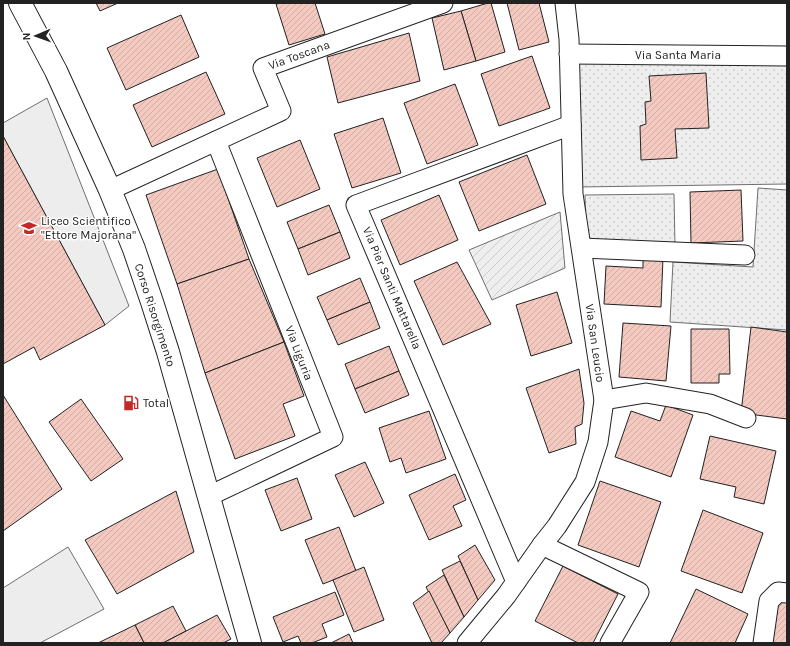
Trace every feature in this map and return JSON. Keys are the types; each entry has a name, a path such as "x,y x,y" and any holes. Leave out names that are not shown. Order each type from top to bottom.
{"street":[{"name":"Corso Risorgimento","path":"20,3 56,71 110,190 134,249 152,302 250,643"},
{"name":"Via Toscana","path":"110,190 280,111 263,68 443,3"},
{"name":"Via San Leucio","path":"467,643 516,582 557,526 585,482 598,442 604,400 573,194 569,39 565,3"},
{"name":"Via Santa Maria","path":"569,54 787,56"},
{"name":"Via Pier Santi Mattarella","path":"516,582 356,205 571,125"},
{"name":"Via Liguria","path":"209,496 333,437 216,141"},
{"path":"582,248 745,255"},
{"path":"604,400 646,392 710,404 746,418"},
{"path":"542,545 639,592 610,643"},
{"path":"763,643 769,601 778,592 787,593"}],"shaded area":[{"path":"787,58 787,184 578,187 577,60"},
{"path":"47,98 129,306 105,325 3,136 3,123"},
{"path":"758,188 787,190 787,330 670,322 673,262 753,267"},
{"path":"674,194 675,247 586,241 585,195"},
{"path":"560,212 565,268 492,300 469,250"},
{"path":"68,547 104,609 40,643 3,643 3,588"}],"building":[{"path":"96,3 118,3 100,11"},
{"path":"315,3 325,34 289,45 276,4"},
{"path":"491,3 505,52 476,61 461,11"},
{"path":"507,3 539,3 549,42 519,50"},
{"path":"461,11 476,61 444,70 432,18"},
{"path":"181,15 199,57 126,90 107,48"},
{"path":"409,33 420,81 338,103 327,57"},
{"path":"532,56 550,108 499,126 481,74"},
{"path":"206,72 225,114 152,147 133,105"},
{"path":"706,73 709,128 675,129 677,158 641,160 640,126 646,124 645,102 651,101 649,76"},
{"path":"455,84 478,145 427,164 404,103"},
{"path":"383,118 401,173 352,188 334,134"},
{"name":"Liceo Scientifico \"Ettore Majorana\"","path":"3,136 105,325 40,360 34,347 3,364"},
{"path":"300,140 320,189 277,207 257,158"},
{"path":"527,155 546,204 479,231 459,182"},
{"path":"218,169 249,259 177,284 146,195"},
{"path":"741,190 743,241 691,243 690,192"},
{"path":"439,195 458,240 400,265 381,220"},
{"path":"329,205 340,232 298,249 287,222"},
{"path":"340,232 350,258 308,275 298,249"},
{"path":"643,258 663,258 661,307 604,304 606,266 643,268"},
{"path":"249,259 284,342 205,373 177,284"},
{"path":"457,262 491,324 443,345 414,281"},
{"path":"360,278 370,302 327,320 317,297"},
{"path":"557,292 572,343 531,356 516,305"},
{"path":"370,302 380,328 338,345 327,320"},
{"path":"623,323 671,326 666,381 619,377"},
{"path":"751,327 787,332 787,419 741,413"},
{"path":"691,329 729,329 730,374 719,374 719,383 691,383"},
{"path":"284,342 304,396 283,404 295,436 235,459 205,373"},
{"path":"389,346 399,371 355,389 345,364"},
{"path":"579,369 584,403 582,424 575,427 576,444 549,453 526,388"},
{"path":"399,371 409,395 365,413 355,389"},
{"path":"3,395 62,489 3,531"},
{"path":"81,399 123,459 91,481 49,422"},
{"path":"666,405 693,415 671,477 615,457 631,411 660,421"},
{"path":"429,411 446,459 406,473 401,458 390,462 379,428"},
{"path":"710,436 776,451 764,504 734,497 736,487 700,479"},
{"path":"365,462 384,503 354,517 335,475"},
{"path":"455,474 466,500 453,506 462,526 429,540 409,495"},
{"path":"297,478 312,519 281,531 265,490"},
{"path":"600,481 661,502 639,567 578,545"},
{"path":"176,491 194,552 117,594 85,540"},
{"path":"703,510 763,533 742,593 681,571"},
{"path":"339,527 356,571 323,584 305,540"},
{"path":"475,545 495,580 478,600 458,556"},
{"path":"460,561 478,600 464,617 442,570"},
{"path":"563,566 618,594 593,643 578,643 535,621"},
{"path":"364,567 384,620 354,632 333,580"},
{"path":"444,575 464,617 450,633 426,587"},
{"path":"696,589 748,614 735,643 670,643"},
{"path":"429,591 450,633 441,643 432,643 413,603"},
{"path":"335,592 344,615 322,624 327,637 312,643 301,643 298,636 283,642 273,617"},
{"path":"778,599 787,602 787,643 767,643"},
{"path":"173,606 186,631 163,643 144,643 135,625"},
{"path":"217,615 231,639 223,643 163,643"},
{"path":"135,625 144,643 98,643"},
{"path":"349,634 353,643 331,643"}],"place":[{"name":"Liceo Scientifico \"Ettore Majorana\"","path":"29,228"},
{"name":"Total","path":"131,403"}]}
